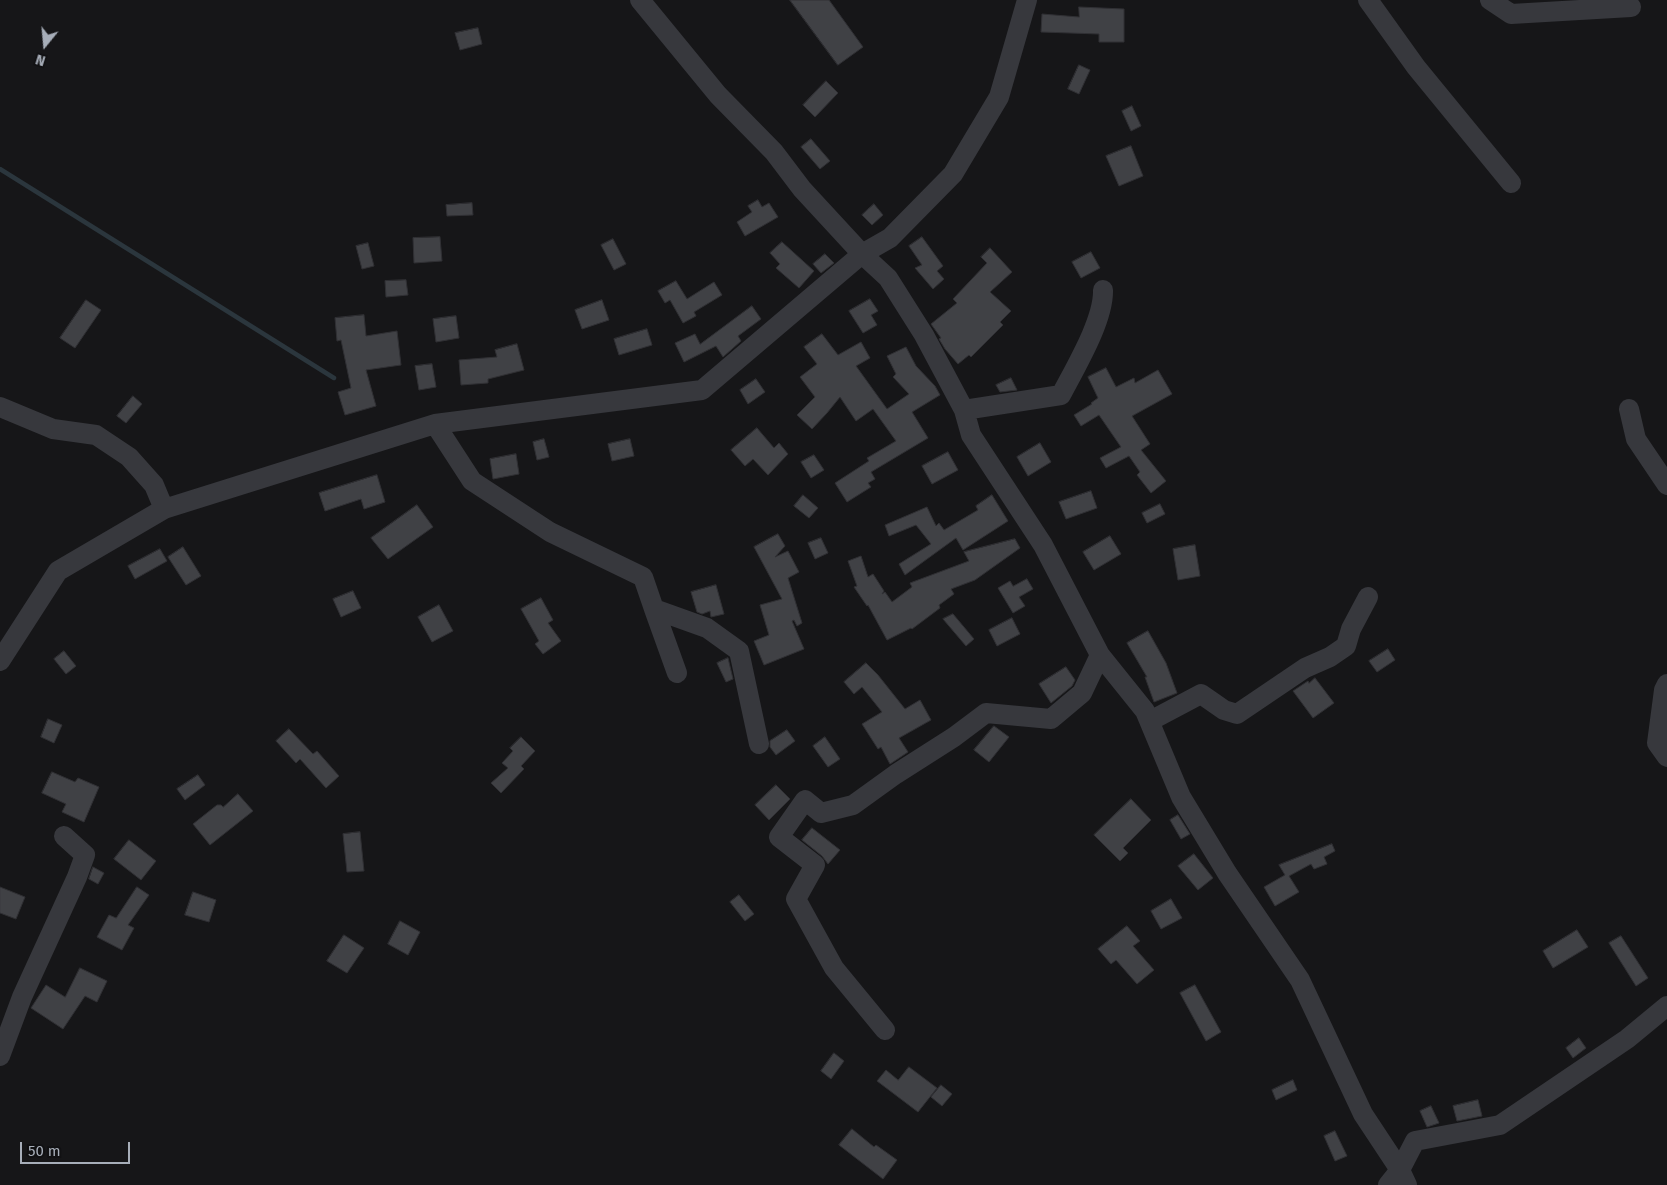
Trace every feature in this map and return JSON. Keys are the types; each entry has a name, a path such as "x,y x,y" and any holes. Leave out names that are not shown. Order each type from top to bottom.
{"street":[{"path":"640,0 718,95 774,152 802,189 862,254 888,278 924,335 964,410 971,435 1044,545 1100,655 1145,711 1182,797 1227,873 1300,980 1363,1114 1398,1180"},
{"path":"0,661 58,571 164,509 435,424 702,390 862,254 890,238 953,174 999,98 1027,0"},
{"path":"1368,0 1416,68 1511,183"},
{"path":"1490,0 1511,14 1631,7"},
{"path":"964,410 1061,395 1088,346 1104,300 1103,290"},
{"path":"0,406 53,429 96,435 129,457 154,485 164,509"},
{"path":"1629,409 1636,439 1667,486"},
{"path":"435,424 472,481 550,532 643,577 677,673"},
{"path":"1150,721 1201,694 1224,710 1237,714 1305,668 1330,658 1346,646 1351,629 1368,596"},
{"path":"654,609 707,628 739,650 759,744"},
{"path":"885,1030 834,968 796,899 815,865 779,837 805,800 821,813 854,805 986,713 1051,719 1082,693 1100,655"},
{"path":"1667,684 1664,690 1657,743 1667,757"},
{"path":"0,1056 22,997 77,877 85,855 64,836"},
{"path":"1398,1180 1415,1141 1500,1125 1627,1039 1667,1006"}],"building":[{"path":"790,0 829,0 863,47 838,65"},
{"path":"1079,7 1124,9 1124,42 1099,42 1099,34 1041,32 1042,14 1079,17"},
{"path":"478,28 482,44 460,50 455,33"},
{"path":"1079,65 1090,70 1079,94 1068,89"},
{"path":"826,81 838,93 815,117 803,105"},
{"path":"1132,106 1141,126 1131,131 1122,111"},
{"path":"811,139 830,161 820,169 801,147"},
{"path":"1131,146 1143,176 1119,186 1106,156"},
{"path":"758,200 762,207 769,203 778,217 745,236 737,222 752,212 748,206"},
{"path":"472,203 473,215 447,216 446,205"},
{"path":"874,204 883,215 872,225 862,215"},
{"path":"440,237 442,261 414,263 413,238"},
{"path":"922,237 943,266 937,271 944,279 933,289 915,268 922,265 909,246"},
{"path":"613,239 626,264 614,270 601,245"},
{"path":"782,242 814,271 799,288 776,268 780,264 770,253"},
{"path":"368,243 374,266 362,269 356,246"},
{"path":"990,248 1012,272 990,292 1011,311 1000,322 1003,325 971,357 969,355 958,364 945,349 939,339 941,338 931,324 957,303 953,299 987,263 981,257"},
{"path":"1091,252 1100,268 1081,278 1072,262"},
{"path":"825,254 834,263 821,273 813,264"},
{"path":"406,280 408,295 386,297 385,281"},
{"path":"676,281 687,299 714,282 722,295 694,312 696,316 683,323 670,300 665,303 658,291"},
{"path":"870,299 878,311 871,315 877,325 863,333 849,311"},
{"path":"86,300 101,310 75,348 60,338"},
{"path":"602,300 609,320 582,329 575,310"},
{"path":"752,306 761,319 738,336 741,341 723,357 716,346 684,362 675,343 695,334 700,344"},
{"path":"364,315 366,336 397,331 401,365 366,370 376,406 345,415 338,392 351,388 341,340 337,341 335,318"},
{"path":"456,316 459,338 436,342 433,319"},
{"path":"647,329 652,345 619,355 614,339"},
{"path":"822,334 838,355 861,342 870,358 856,366 887,409 909,394 893,377 896,374 887,356 906,347 916,366 935,386 940,395 912,412 928,438 871,472 875,479 868,483 871,487 847,502 835,483 869,461 867,458 896,441 873,409 856,421 840,397 812,429 797,415 815,397 800,377 817,364 804,347"},
{"path":"517,344 524,370 488,379 488,383 461,385 459,360 497,357 495,350"},
{"path":"432,364 436,387 419,390 415,366"},
{"path":"1106,368 1116,387 1134,378 1135,383 1158,370 1172,394 1132,416 1150,444 1141,450 1166,481 1151,493 1137,475 1140,472 1129,456 1106,468 1100,458 1121,447 1099,415 1081,426 1074,415 1098,398 1088,377"},
{"path":"1011,378 1017,390 1000,392 996,385"},
{"path":"756,379 765,392 748,404 740,390"},
{"path":"133,396 142,404 126,423 117,416"},
{"path":"757,428 774,448 779,443 788,454 768,475 753,459 745,466 731,450"},
{"path":"544,439 549,457 537,460 533,442"},
{"path":"630,439 634,456 612,461 608,444"},
{"path":"1040,443 1051,462 1028,476 1017,457"},
{"path":"948,452 958,470 932,484 922,466"},
{"path":"516,454 519,474 493,479 490,459"},
{"path":"814,455 824,470 811,478 801,462"},
{"path":"377,475 385,502 364,509 361,499 325,511 319,493"},
{"path":"1091,491 1097,508 1066,519 1059,502"},
{"path":"803,495 818,508 809,518 794,506"},
{"path":"992,495 1008,521 963,550 956,538 905,575 899,564 931,544 916,525 889,536 885,525 927,507 936,526 939,523 944,530 978,510 976,506"},
{"path":"1160,504 1165,514 1147,523 1142,513"},
{"path":"417,505 433,527 388,559 371,538"},
{"path":"778,534 785,546 775,557 788,551 799,572 788,578 802,623 797,626 794,620 792,621 804,649 764,665 754,641 769,635 760,605 782,599 754,547"},
{"path":"1110,536 1121,554 1094,570 1083,552"},
{"path":"821,538 828,553 815,559 808,543"},
{"path":"1015,539 1020,548 975,580 951,589 954,594 939,605 940,608 912,629 887,640 868,605 854,587 857,586 848,561 861,556 868,577 873,574 884,591 882,594 885,592 892,602 912,587 910,583 969,561 964,552"},
{"path":"1195,545 1200,576 1178,580 1173,549"},
{"path":"183,547 201,576 186,585 168,557"},
{"path":"160,549 167,561 135,579 128,566"},
{"path":"1027,579 1033,589 1019,597 1025,606 1013,613 998,588 1010,581 1013,586"},
{"path":"716,585 724,614 711,617 710,611 702,614 697,612 691,592"},
{"path":"353,591 361,608 341,617 333,599"},
{"path":"541,598 553,620 548,623 561,641 543,654 535,644 539,641 521,609"},
{"path":"439,605 453,631 432,642 418,617"},
{"path":"953,614 974,639 966,646 943,619"},
{"path":"1012,618 1020,634 997,646 989,630"},
{"path":"1148,631 1166,663 1177,693 1154,702 1145,677 1147,677 1127,643"},
{"path":"1388,649 1395,660 1377,672 1369,661"},
{"path":"64,651 76,666 66,674 54,659"},
{"path":"728,658 733,679 726,682 717,663"},
{"path":"866,663 905,709 920,700 931,720 899,738 908,752 890,764 881,747 878,749 862,724 882,712 862,687 854,694 844,682"},
{"path":"1066,667 1075,680 1072,686 1051,703 1039,684"},
{"path":"1315,678 1334,703 1313,718 1293,691"},
{"path":"48,719 62,725 54,743 41,737"},
{"path":"994,726 1009,737 989,762 974,750"},
{"path":"289,729 313,754 317,751 339,776 326,788 300,759 296,763 276,741"},
{"path":"787,730 795,741 776,755 770,747 770,741"},
{"path":"521,737 535,751 521,766 524,769 501,793 491,783 508,768 502,763 513,751 510,748"},
{"path":"825,737 840,759 828,767 813,746"},
{"path":"52,772 75,782 78,778 99,787 84,822 62,812 66,804 42,793"},
{"path":"198,775 205,785 185,800 177,789"},
{"path":"776,785 790,799 769,820 755,805"},
{"path":"238,794 253,811 210,845 193,824 217,805 223,807"},
{"path":"1131,799 1151,820 1123,848 1128,853 1120,861 1094,835"},
{"path":"1178,815 1190,834 1181,839 1170,820"},
{"path":"812,828 840,850 828,864 822,856 802,840"},
{"path":"360,832 364,871 347,872 343,834"},
{"path":"129,840 156,861 141,880 114,859"},
{"path":"1332,844 1335,851 1324,857 1327,864 1314,869 1311,864 1289,876 1299,892 1275,906 1264,887 1285,875 1279,865"},
{"path":"1194,854 1213,878 1198,890 1178,866"},
{"path":"93,867 104,873 98,884 89,879"},
{"path":"0,887 25,897 16,919 0,913"},
{"path":"137,887 149,895 128,925 134,928 122,950 97,937 109,915 116,918"},
{"path":"193,892 216,900 209,922 185,915"},
{"path":"739,895 754,914 745,921 730,902"},
{"path":"1171,899 1182,918 1161,929 1151,911"},
{"path":"400,921 420,932 408,955 388,944"},
{"path":"1127,926 1140,941 1133,946 1154,970 1137,984 1116,960 1111,964 1098,949"},
{"path":"1577,930 1588,947 1553,968 1543,951"},
{"path":"344,935 364,948 347,973 327,961"},
{"path":"1621,936 1648,978 1636,986 1609,943"},
{"path":"80,968 107,981 97,1002 85,996 63,1029 31,1008 46,985 65,997"},
{"path":"1195,985 1221,1032 1206,1041 1180,993"},
{"path":"1579,1038 1586,1048 1573,1058 1566,1048"},
{"path":"834,1053 844,1061 831,1079 821,1071"},
{"path":"909,1067 937,1088 918,1112 877,1081 886,1070 898,1080"},
{"path":"1293,1080 1297,1090 1276,1100 1272,1090"},
{"path":"941,1085 952,1094 942,1106 931,1097"},
{"path":"1478,1100 1482,1116 1457,1121 1453,1106"},
{"path":"1431,1106 1439,1123 1427,1127 1420,1111"},
{"path":"852,1129 874,1147 876,1145 897,1160 883,1179 839,1145"},
{"path":"1335,1131 1347,1156 1335,1161 1324,1136"}],"waterway":[{"path":"0,169 334,378"}]}
